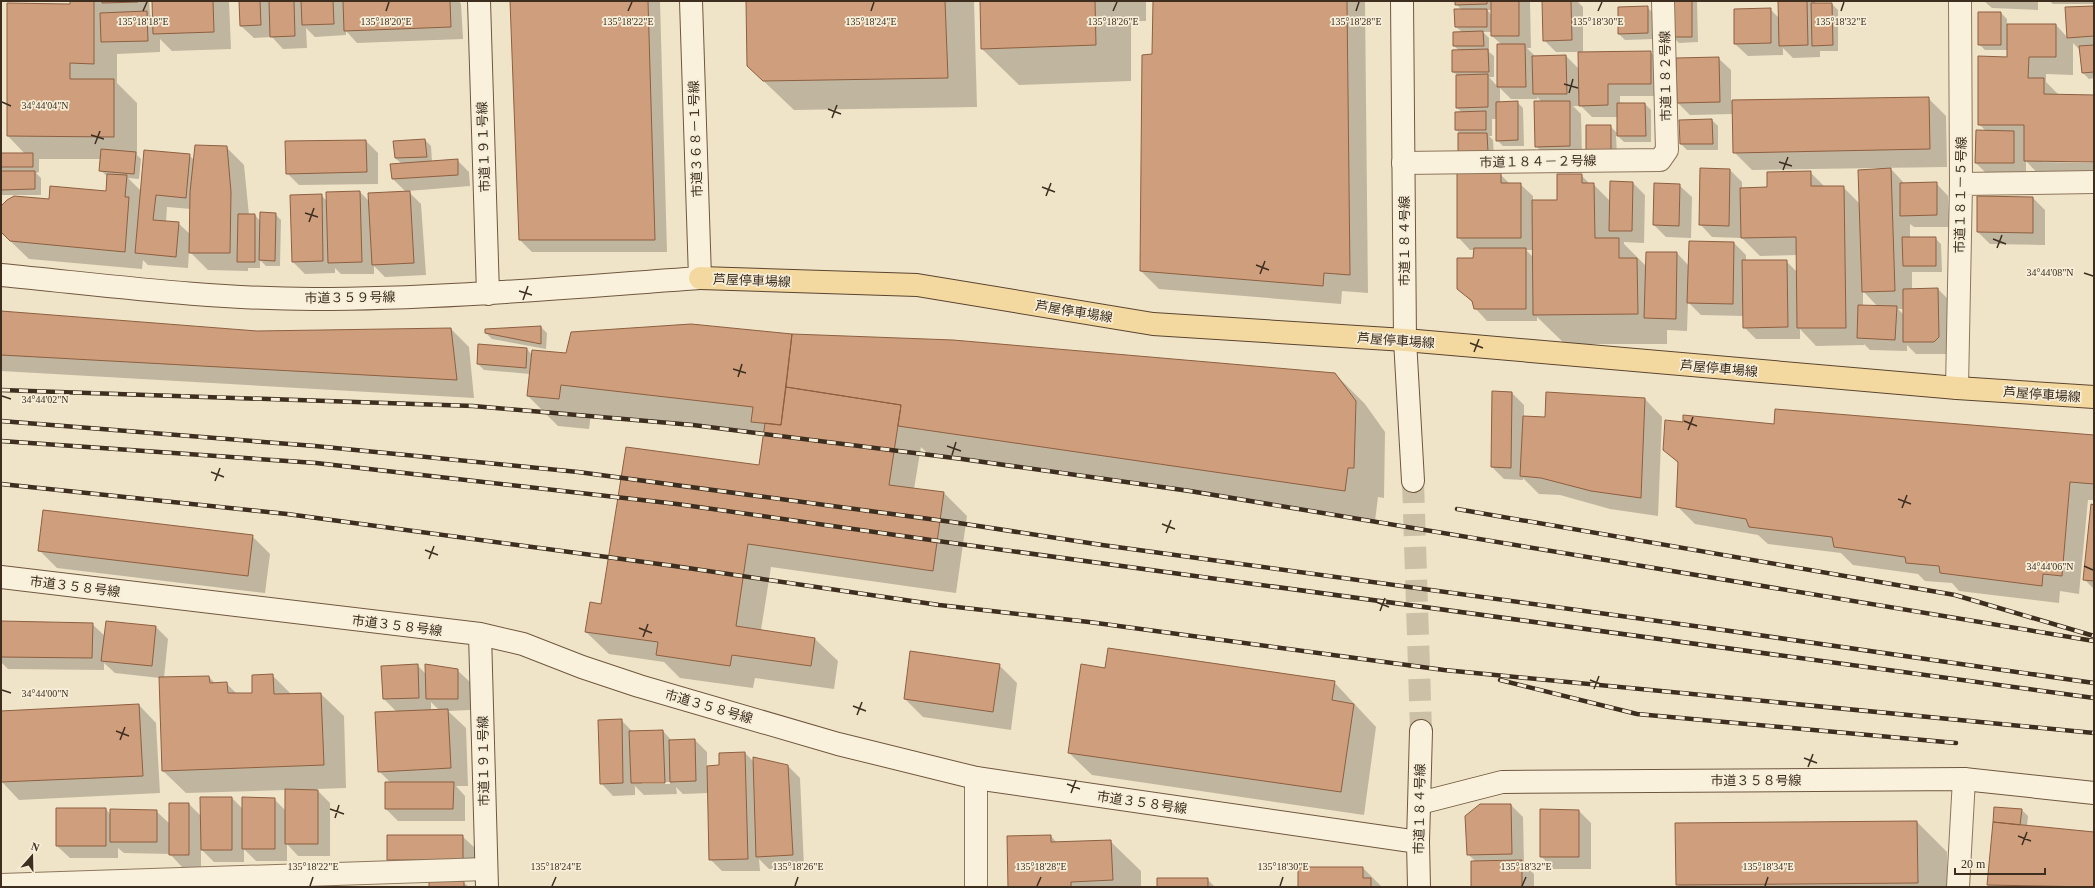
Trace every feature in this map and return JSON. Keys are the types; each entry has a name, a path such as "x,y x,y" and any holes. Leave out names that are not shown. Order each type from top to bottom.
{"main road":[{"name":"芦屋停車場線","path":"700,278 917,285 1153,324 1405,340 1957,388 2094,398"}],"street":[{"name":"市道１９１号線","path":"479,1 488,294"},
{"name":"市道３６８－１号線","path":"691,1 700,278"},
{"name":"市道１８４号線","path":"1402,1 1405,340 1413,481"},
{"name":"市道１８２号線","path":"1663,1 1667,150"},
{"name":"市道１８１－５号線","path":"1957,388 1961,184 1960,1"},
{"name":"市道１８４－２号線","path":"1403,163 1660,160 1667,150"},
{"path":"1961,184 2094,182"},
{"name":"市道３５９号線","path":"1,275 188,294 313,299 488,294 700,278"},
{"name":"市道３５８号線","path":"1,577 480,634 523,644 582,667 639,686 838,744 976,778 1418,842"},
{"name":"市道１９１号線","path":"480,634 486,878"},
{"name":"市道１８４号線","path":"1419,887 1418,842 1421,731"},
{"path":"976,778 976,887"},
{"path":"1958,887 1964,779"},
{"name":"市道３５８号線","path":"1420,802 1502,782 1964,779 2094,793"},
{"path":"1,885 486,878"}],"building":[{"path":"70,1 94,1 94,64 70,63 70,79 114,79 114,137 7,136 7,3 70,4"},
{"path":"102,1 138,1 138,2 102,3"},
{"path":"152,1 213,1 214,32 153,34"},
{"path":"239,1 260,1 261,25 240,26"},
{"path":"269,1 294,1 295,36 270,37"},
{"path":"301,1 333,1 334,24 302,25"},
{"path":"343,1 450,1 451,27 344,31"},
{"path":"510,1 648,1 655,240 519,240"},
{"path":"746,1 945,1 948,78 763,81 747,66"},
{"path":"980,1 1095,1 1096,45 981,49"},
{"path":"1153,1 1347,1 1350,275 1324,273 1323,286 1140,271 1142,55 1152,54"},
{"path":"1455,1 1487,1 1487,4 1455,5"},
{"path":"1491,1 1519,1 1519,36 1491,36"},
{"path":"1542,1 1571,1 1572,40 1543,41"},
{"path":"1671,1 1692,1 1692,37 1672,37"},
{"path":"1778,1 1807,1 1808,45 1779,46"},
{"path":"1811,3 1832,3 1833,45 1812,46"},
{"path":"1648,6 1648,33 1618,34 1618,7"},
{"path":"2094,6 2094,36 2067,38 2065,7"},
{"path":"1771,8 1771,43 1734,44 1734,9"},
{"path":"1454,9 1487,9 1487,27 1455,27"},
{"path":"147,11 148,41 101,42 100,13"},
{"path":"1978,12 2001,12 2001,45 1978,45"},
{"path":"2007,24 2056,24 2056,57 2029,57 2028,78 2044,78 2044,94 2094,95 2094,162 2024,161 2024,125 1978,125 1978,56 2007,57"},
{"path":"1483,31 1484,46 1453,46 1453,32"},
{"path":"1497,44 1525,44 1526,87 1497,87"},
{"path":"2094,45 2094,72 2082,73 2079,46"},
{"path":"1488,49 1489,72 1452,72 1452,50"},
{"path":"1651,51 1651,84 1608,84 1608,105 1579,106 1578,52"},
{"path":"1566,55 1567,94 1533,94 1532,56"},
{"path":"1719,57 1720,102 1677,103 1676,58"},
{"path":"1488,74 1488,107 1456,108 1456,75"},
{"path":"1929,97 1930,149 1733,153 1732,100"},
{"path":"1518,101 1518,140 1496,141 1496,102"},
{"path":"1534,101 1570,101 1570,146 1535,147"},
{"path":"1617,103 1645,103 1646,136 1617,136"},
{"path":"1486,111 1486,130 1455,130 1455,112"},
{"path":"1712,119 1713,144 1680,144 1679,120"},
{"path":"1586,125 1611,125 1611,152 1586,153"},
{"path":"1976,130 2014,131 2014,163 1975,163"},
{"path":"1458,133 1487,133 1488,152 1458,152"},
{"path":"425,139 427,157 395,158 393,141"},
{"path":"366,140 367,172 286,174 285,141"},
{"path":"195,145 227,146 231,192 230,253 189,253 190,192"},
{"path":"101,149 136,152 134,174 99,171"},
{"path":"144,150 190,154 186,198 156,195 153,220 179,222 176,257 135,253"},
{"path":"1,153 33,153 33,167 1,167"},
{"path":"458,159 458,175 392,179 390,164"},
{"path":"1700,168 1730,169 1729,226 1699,225"},
{"path":"1891,168 1895,291 1862,292 1858,170"},
{"path":"1,171 35,171 35,189 1,190"},
{"path":"1811,171 1811,186 1844,186 1846,328 1797,328 1796,237 1741,238 1740,188 1767,187 1767,172"},
{"path":"1457,173 1501,173 1501,183 1521,183 1521,238 1457,238"},
{"path":"107,174 127,175 125,197 129,197 125,252 10,241 1,232 1,206 14,196 49,199 50,186 106,191"},
{"path":"1557,174 1582,174 1582,183 1594,183 1595,238 1619,238 1619,258 1637,258 1638,314 1533,315 1532,200 1557,200"},
{"path":"1610,181 1633,182 1632,231 1609,231"},
{"path":"1937,182 1937,215 1900,216 1900,183"},
{"path":"1654,183 1680,184 1679,226 1653,225"},
{"path":"360,191 362,262 328,263 326,192"},
{"path":"410,191 414,263 372,265 368,193"},
{"path":"322,194 323,261 292,262 290,195"},
{"path":"1977,196 2033,197 2033,233 1977,232"},
{"path":"260,212 276,213 275,261 259,260"},
{"path":"238,214 255,214 255,262 237,262"},
{"path":"1902,237 1936,237 1936,266 1903,266"},
{"path":"1689,241 1734,242 1733,304 1687,303"},
{"path":"1474,248 1526,248 1526,309 1474,309 1472,301 1457,289 1457,258 1473,258"},
{"path":"1646,252 1677,252 1676,319 1644,318"},
{"path":"1742,260 1787,260 1788,327 1743,328"},
{"path":"1938,288 1939,337 1934,342 1903,342 1903,289"},
{"path":"1858,305 1897,306 1895,340 1857,338"},
{"path":"1,311 257,331 451,328 457,380 1,355"},
{"path":"691,324 792,334 781,425 751,422 753,407 561,385 559,399 527,396 532,350 566,353 571,332"},
{"path":"541,326 541,344 485,333 485,329"},
{"path":"792,334 953,340 1335,373 1356,401 1354,468 1348,468 1345,491 898,426 901,405 786,387"},
{"path":"478,344 527,348 526,368 477,364"},
{"path":"786,387 901,405 889,485 944,492 933,571 748,544 736,626 815,638 811,666 732,655 730,666 656,655 658,642 585,632 590,602 601,604 626,447 759,465 765,423 781,425"},
{"path":"1492,391 1512,392 1511,468 1491,467"},
{"path":"1546,392 1645,398 1641,498 1591,491 1541,478 1520,476 1523,416 1545,417"},
{"path":"1775,409 2094,435 2094,484 2070,482 2062,576 2043,574 2042,586 1940,573 1939,566 1906,563 1905,557 1834,547 1832,537 1749,527 1746,519 1676,507 1678,462 1663,450 1665,420 1683,422 1683,415 1774,424"},
{"path":"2091,504 2094,505 2094,581 2083,580"},
{"path":"43,510 253,535 248,576 38,551"},
{"path":"1,621 93,623 92,658 1,657"},
{"path":"106,621 156,626 152,666 101,661"},
{"path":"1108,648 1335,681 1332,700 1354,704 1341,792 1068,753 1081,664 1105,668"},
{"path":"910,651 1000,664 993,712 904,699"},
{"path":"418,664 419,698 383,699 381,666"},
{"path":"425,664 458,669 458,699 426,699"},
{"path":"273,674 274,694 321,693 324,765 162,771 159,677 209,676 210,683 227,682 228,693 252,693 252,675"},
{"path":"139,704 143,776 1,782 1,711"},
{"path":"448,709 451,768 378,772 375,712"},
{"path":"622,719 623,783 600,784 598,720"},
{"path":"663,730 665,783 631,783 629,731"},
{"path":"695,739 696,781 670,782 669,740"},
{"path":"745,752 748,859 709,860 707,766 719,765 719,753"},
{"path":"753,757 788,765 793,855 756,857"},
{"path":"385,782 454,782 453,809 385,809"},
{"path":"285,789 318,790 318,844 285,844"},
{"path":"200,797 232,797 232,850 201,850"},
{"path":"242,797 275,798 275,849 242,849"},
{"path":"169,803 189,803 189,855 169,855"},
{"path":"1480,804 1511,804 1512,854 1467,855 1465,816"},
{"path":"1994,807 2022,809 2020,825 1993,822"},
{"path":"56,808 106,808 106,846 56,846"},
{"path":"110,809 157,810 157,842 110,842"},
{"path":"1540,809 1579,810 1579,857 1540,857"},
{"path":"1917,821 1918,883 1676,885 1675,823"},
{"path":"1993,822 2094,832 2094,887 1987,885"},
{"path":"387,835 463,835 463,860 387,860"},
{"path":"1051,835 1051,842 1111,840 1113,880 1071,882 1071,887 1008,887 1007,836"},
{"path":"1522,860 1522,887 1471,887 1471,861"},
{"path":"1298,867 1363,867 1363,878 1371,878 1371,887 1298,887"},
{"path":"1157,878 1208,878 1208,887 1157,887"},
{"path":"429,881 464,881 464,887 429,887"}],"tunnel":[{"path":"1413,481 1421,731"}],"railway":[{"path":"1,390 473,406 693,425 962,459 1190,491 2094,641"},
{"path":"1,421 315,446 578,472 952,522 1102,545 1709,628 2094,683"},
{"path":"1,441 316,463 677,504 945,542 2094,698"},
{"path":"1,484 287,514 674,566 939,605 1089,622 1444,670 2094,733"},
{"path":"1457,509 1955,595 2094,636"},
{"path":"1500,680 1637,714 1956,743"}]}
